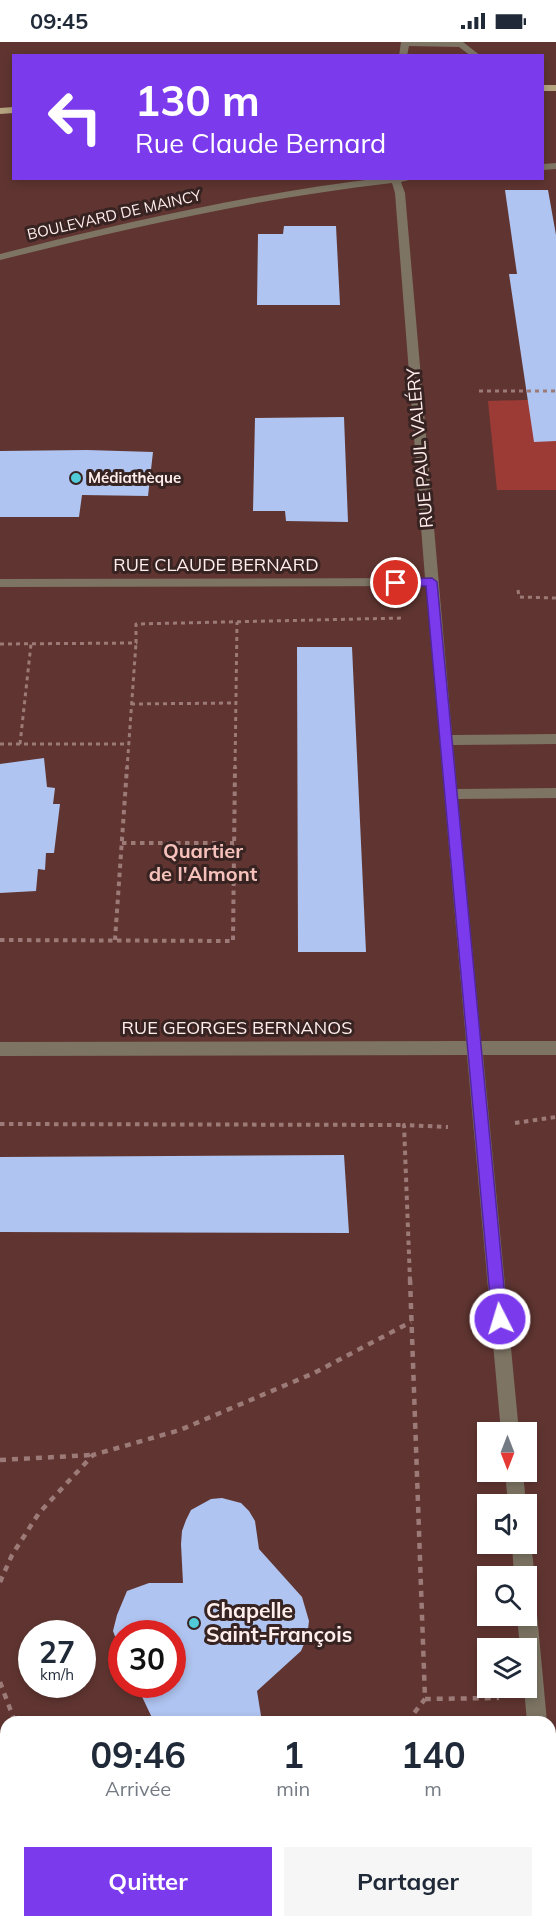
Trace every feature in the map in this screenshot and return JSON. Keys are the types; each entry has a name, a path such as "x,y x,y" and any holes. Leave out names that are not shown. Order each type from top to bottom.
{"street":[{"path":"405,43 462,43 475,54"},
{"name":"BOULEVARD DE MAINCY","path":"0,257 208,207 318,189 395,180"},
{"name":"RUE PAUL VALÉRY","path":"395,180 400,193 446,740 509,1422"},
{"name":"RUE CLAUDE BERNARD","path":"0,584 432,582"},
{"path":"446,740 556,739"},
{"path":"451,794 556,793"},
{"name":"RUE GEORGES BERNANOS","path":"0,1049 556,1048"},
{"path":"535,1698 537,1716"}],"path":[{"path":"479,392 556,391"},
{"path":"518,590 519,597 556,598"},
{"path":"115,940 136,624 435,616"},
{"path":"0,940 233,941 237,622"},
{"path":"0,644 136,643"},
{"path":"20,744 31,644"},
{"path":"131,704 236,703"},
{"path":"0,744 129,744"},
{"path":"122,843 234,843"},
{"path":"0,1124 404,1125 482,1128 556,1117"},
{"path":"404,1125 425,1699 412,1716"},
{"path":"0,1460 93,1455 180,1430 314,1373 411,1322"},
{"path":"0,1582 12,1555 39,1513 93,1455"},
{"path":"0,1683 13,1716"},
{"path":"425,1699 480,1698"}],"shaded area":[{"path":"556,399 556,490 497,490 488,401"}],"building":[{"path":"505,190 548,190 556,235 556,441 534,442 509,274 517,274"},
{"path":"284,226 336,226 340,305 257,305 258,234 283,234"},
{"path":"344,417 348,522 286,521 285,511 253,511 255,418"},
{"path":"0,451 153,452 148,496 82,495 79,517 0,517"},
{"path":"297,647 352,647 366,952 298,952"},
{"path":"44,758 47,787 55,788 53,804 60,804 54,853 46,853 45,870 38,869 36,891 0,893 0,764"},
{"path":"344,1155 349,1233 0,1232 0,1157"},
{"path":"222,1498 241,1503 255,1521 259,1549 302,1597 309,1621 307,1637 301,1651 257,1691 261,1716 151,1716 143,1698 186,1698 186,1620 116,1620 127,1591 149,1583 183,1583 182,1531 191,1510 211,1499"}],"place":[{"name":"Médiathèque","path":"76,478"},
{"name":"Chapelle Saint-François","path":"194,1623"}],"district":[{"name":"Quartier de l'Almont","path":"203,862"}],"route":[{"path":"396,583 432,582 500,1319"}]}
